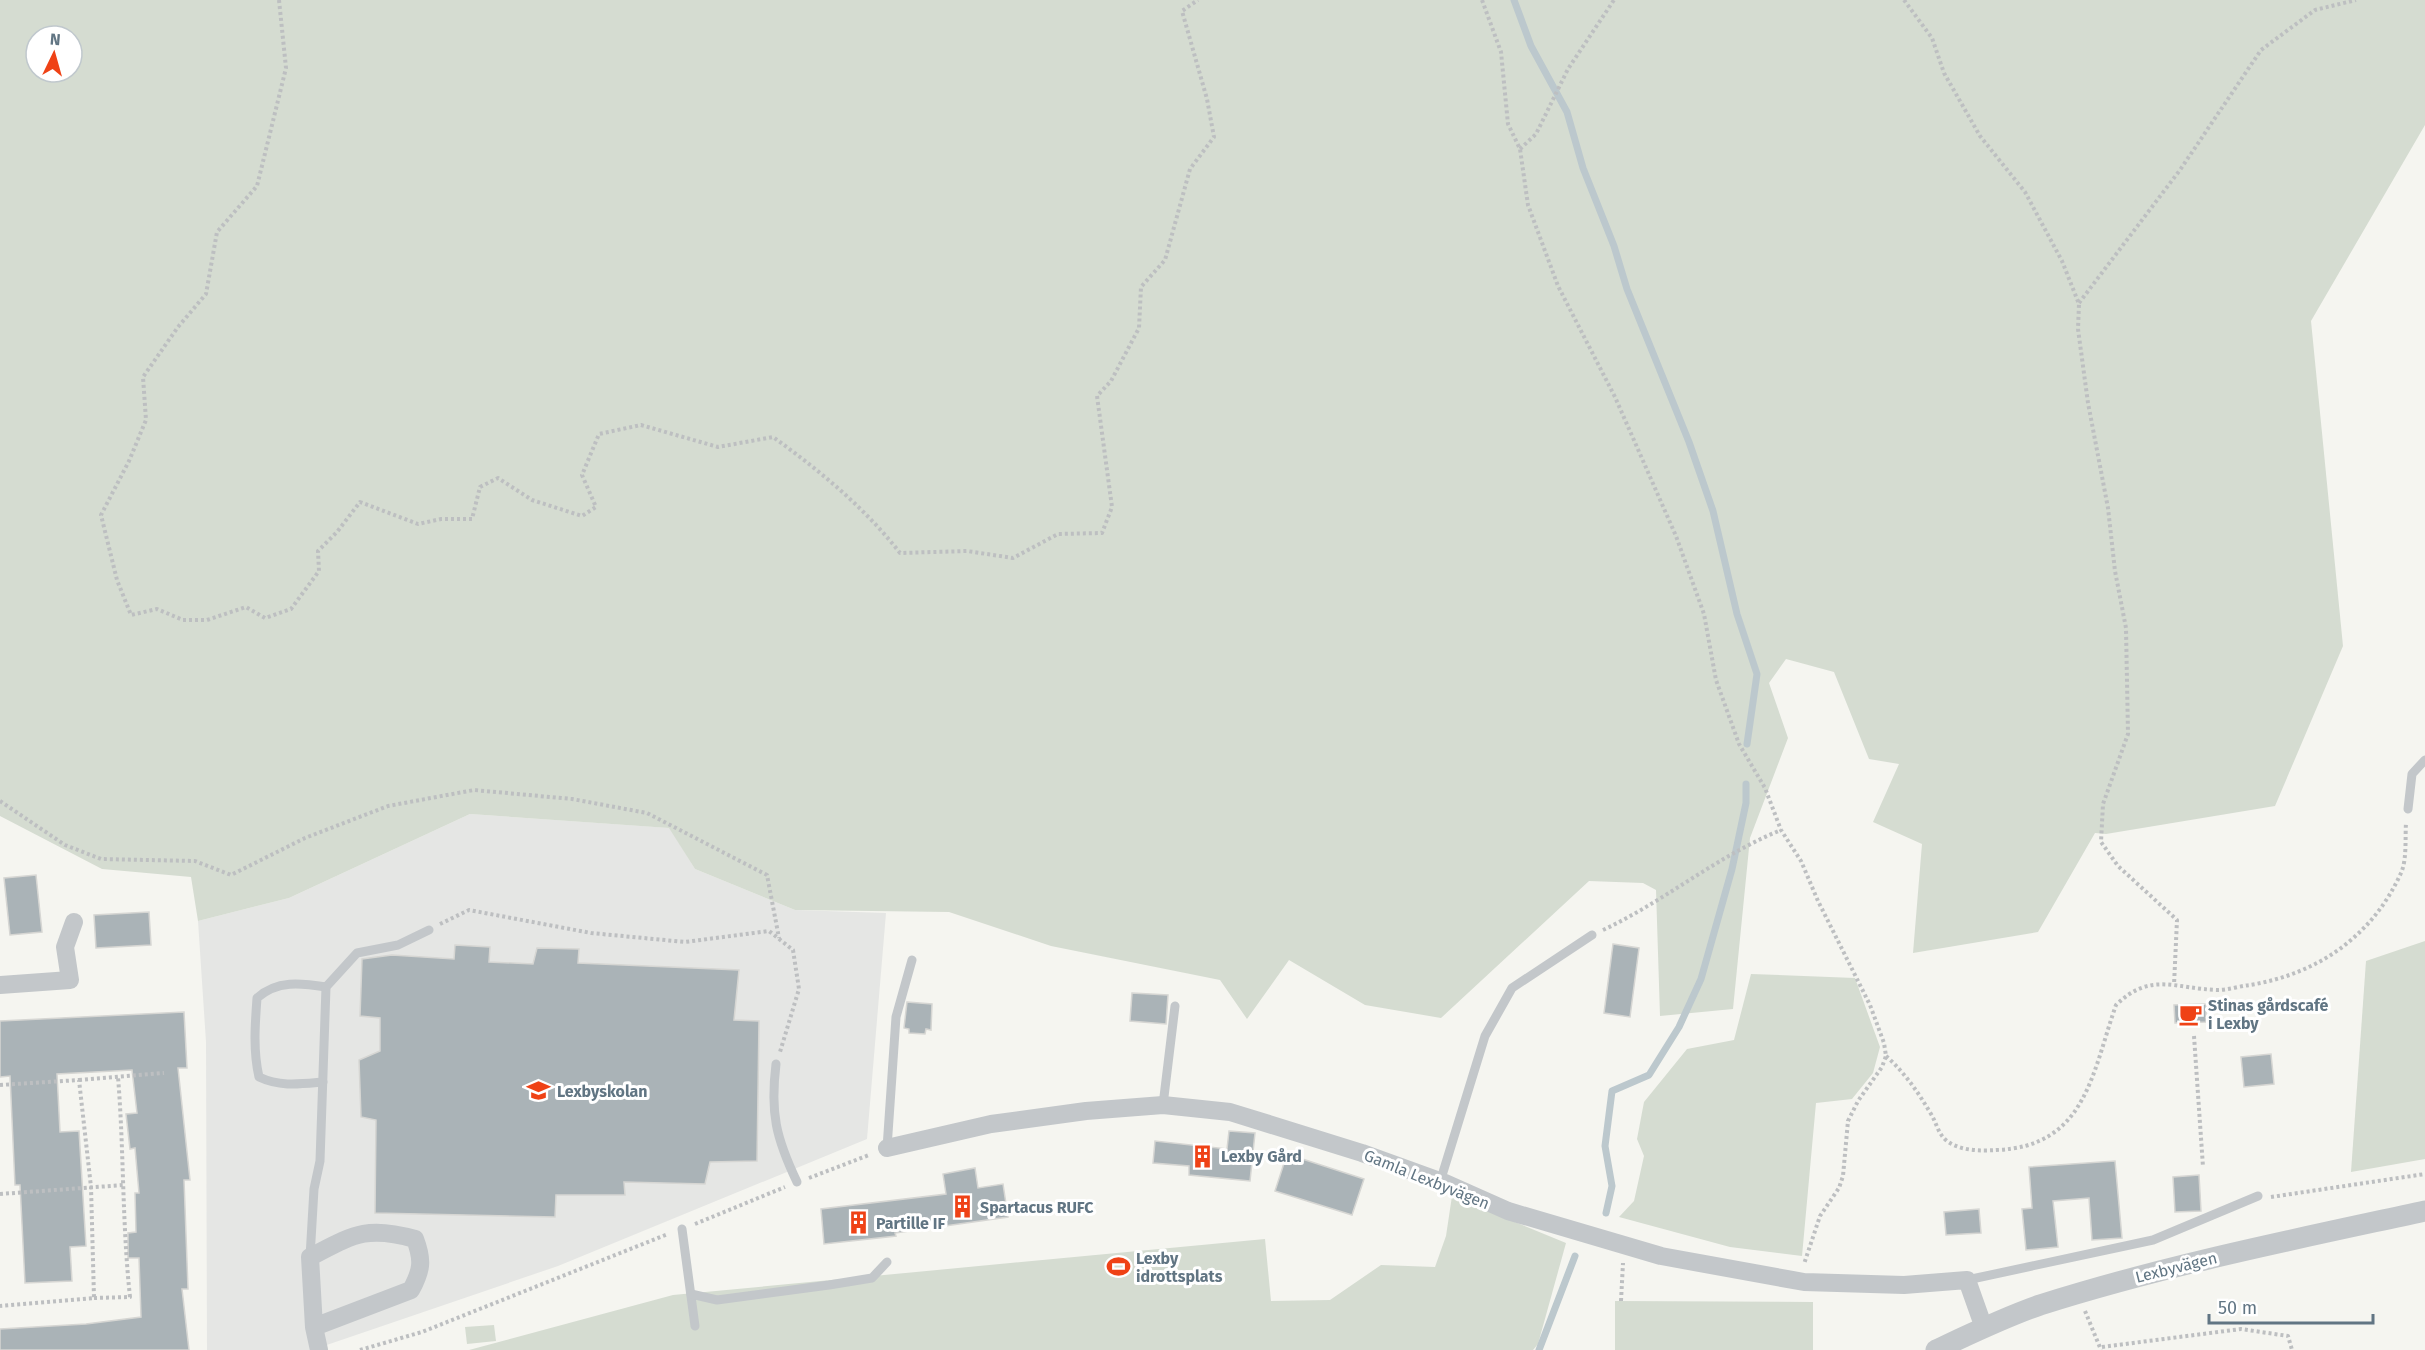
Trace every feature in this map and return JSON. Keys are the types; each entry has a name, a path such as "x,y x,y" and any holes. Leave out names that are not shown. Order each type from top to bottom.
{"street":[{"path":"0,985 69,980 65,947 74,922"},
{"name":"Gamla Lexbyvägen","path":"887,1148 990,1124 1086,1111 1162,1105 1230,1112 1362,1153 1440,1182 1508,1211 1624,1247 1725,1269 1804,1282 1904,1285 1967,1280"},
{"name":"Lexbyvägen","path":"1936,1350 2039,1306 2078,1294 2244,1250 2425,1211"},
{"path":"315,1327 411,1290 423,1260 415,1239 390,1232 357,1233 310,1257 315,1327 320,1350"},
{"path":"1967,1280 1984,1328"}],"lane":[{"path":"2408,809 2412,774 2425,760"},
{"path":"310,1257 315,1189 320,1161 326,987 357,953 398,945 429,930"},
{"path":"1440,1182 1485,1036 1512,988 1592,935"},
{"path":"887,1148 896,1017 912,960"},
{"path":"323,1082 295,1085 273,1083 259,1077 255,1057 255,1024 256,998 267,988 298,983 326,987"},
{"path":"1162,1105 1175,1006"},
{"path":"776,1064 772,1099 777,1134 797,1182"},
{"name":"Lexbyvägen","path":"1967,1280 2153,1240 2258,1196"},
{"path":"682,1229 695,1326"},
{"path":"691,1294 717,1300 872,1278 887,1262"}],"path":[{"path":"279,0 286,68 257,186 217,232 206,294 178,327 143,377 146,420 129,461 101,515 117,580 131,615 157,609 183,620 207,620 246,607 265,618 291,609 319,571 318,551 337,532 349,513 360,502 417,524 441,519 472,519 480,487 498,478 532,500 582,516 596,507 582,475 599,434 641,425 718,447 773,437 797,454 877,524 900,553 967,551 1013,558 1058,534 1102,533 1112,507 1097,396 1111,381 1138,328 1141,287 1165,260 1190,169 1214,137 1207,99 1182,11 1198,0"},
{"path":"1482,0 1501,52 1508,124 1520,149 1528,205 1558,286 1616,397 1676,536 1704,614 1716,680 1739,744 1764,788 1781,830 1801,861 1818,901 1880,1026 1886,1056 1882,1067 1858,1101 1848,1121 1843,1176 1839,1188 1820,1216 1804,1261 1804,1282"},
{"path":"1520,149 1536,134 1568,69 1614,0"},
{"path":"1904,0 1932,38 1944,73 1980,136 2025,192 2062,261 2079,304 2078,329 2088,403 2108,508 2126,628 2128,734 2103,804 2101,842 2118,867 2177,920 2174,985"},
{"path":"2079,304 2180,171 2260,50 2315,10 2356,0"},
{"path":"0,801 65,845 101,859 195,861 231,875 305,838 388,806 474,790 572,799 647,813 767,875 779,938"},
{"path":"1886,1056 1917,1091 1940,1134 1948,1142 1981,1151 2020,1149 2055,1131 2072,1117 2083,1102 2116,1005 2140,987 2157,982 2220,990 2277,980 2321,963 2370,923 2402,872 2408,809"},
{"path":"1592,935 1624,920 1720,860 1781,830"},
{"path":"429,930 469,910 591,933 685,942 769,930 794,950 799,989 776,1064"},
{"path":"2194,1036 2203,1167"},
{"path":"0,1085 164,1073"},
{"path":"0,1306 130,1297 123,1239 124,1185 118,1077"},
{"path":"79,1080 91,1187 94,1298"},
{"path":"360,1350 422,1332 887,1148"},
{"path":"2258,1196 2275,1197 2425,1174"},
{"path":"0,1194 124,1185"},
{"path":"1621,1301 1624,1247"},
{"path":"2078,1294 2101,1348 2241,1329 2288,1336 2292,1350"}],"shaded area":[{"path":"0,0 2425,0 2425,125 2311,321 2343,646 2275,806 2106,834 2095,833 2038,932 1913,953 1922,844 1873,822 1899,764 1869,759 1834,672 1786,659 1769,683 1788,738 1750,838 1733,1009 1660,1016 1656,890 1643,883 1589,881 1441,1018 1365,1005 1289,960 1247,1019 1220,980 1051,946 949,912 795,910 695,869 669,828 470,814 289,898 198,921 191,877 102,869 0,816"},
{"name":"Lexbyskolan","path":"470,814 670,828 695,869 795,910 886,913 867,1139 558,1266 312,1350 207,1350 206,1042 198,921 289,898"},
{"path":"2425,941 2425,1159 2351,1172 2366,961"},
{"path":"1751,974 1855,978 1880,1047 1873,1073 1852,1099 1816,1103 1802,1256 1730,1247 1619,1217 1634,1201 1644,1156 1637,1139 1644,1102 1687,1049 1734,1040"},
{"name":"Lexby idrottsplats","path":"1452,1196 1566,1243 1538,1344 1533,1350 469,1350 673,1295 1265,1239 1271,1301 1330,1300 1381,1265 1435,1267 1446,1236"},
{"path":"1615,1301 1813,1302 1813,1350 1615,1350"},
{"path":"494,1325 496,1341 467,1344 465,1327"}],"building":[{"path":"36,875 42,932 10,935 4,878"},
{"path":"149,912 151,945 96,948 94,915"},
{"path":"1613,944 1639,948 1630,1017 1604,1013"},
{"path":"455,945 490,947 489,962 533,964 537,948 579,949 578,963 739,970 734,1020 759,1021 757,1161 710,1162 705,1184 624,1182 625,1195 556,1195 555,1217 375,1213 376,1120 361,1117 359,1060 380,1051 380,1018 360,1016 362,959 392,955 454,959"},
{"path":"1132,993 1168,995 1166,1024 1130,1021"},
{"path":"907,1002 932,1004 931,1030 926,1029 925,1034 909,1033 909,1029 904,1028"},
{"name":"Stinas gårdscafé i Lexby","path":"2206,1004 2206,1022 2175,1023 2174,1005"},
{"path":"184,1012 187,1068 178,1068 190,1180 184,1180 188,1289 182,1289 189,1350 0,1350 0,1329 86,1324 141,1317 139,1258 128,1258 128,1233 136,1232 135,1193 139,1193 135,1148 130,1149 126,1114 137,1113 132,1070 57,1074 60,1132 79,1131 86,1246 70,1247 72,1281 25,1283 20,1185 15,1185 10,1076 0,1077 0,1021"},
{"path":"2271,1054 2274,1084 2244,1087 2241,1057"},
{"name":"Lexby Gård","path":"1229,1131 1255,1133 1250,1181 1189,1175 1189,1166 1153,1163 1155,1141 1227,1149"},
{"path":"1287,1154 1364,1179 1352,1215 1275,1191"},
{"path":"2115,1161 2122,1238 2092,1240 2089,1198 2053,1201 2058,1247 2026,1250 2022,1209 2032,1208 2029,1167"},
{"path":"975,1168 978,1188 1003,1184 1008,1217 895,1233 896,1236 824,1244 821,1209 946,1194 943,1174"},
{"path":"2199,1175 2201,1211 2175,1212 2173,1177"},
{"path":"1979,1209 1981,1233 1946,1235 1944,1212"}],"waterway":[{"path":"1514,0 1531,46 1567,112 1583,168 1614,246 1627,289 1689,442 1713,511 1737,614 1757,674 1747,744"},
{"path":"1606,1213 1612,1186 1605,1146 1612,1091 1649,1075 1679,1027 1701,979 1732,869 1746,803 1746,784"},
{"path":"1539,1350 1575,1256"}],"place":[{"name":"Stinas gårdscafé i Lexby","path":"2190,1014"},
{"name":"Lexbyskolan","path":"539,1091"},
{"name":"Lexby Gård","path":"1203,1156"},
{"name":"Spartacus RUFC","path":"962,1207"},
{"name":"Partille IF","path":"858,1223"},
{"name":"Lexby idrottsplats","path":"1118,1267"}]}
